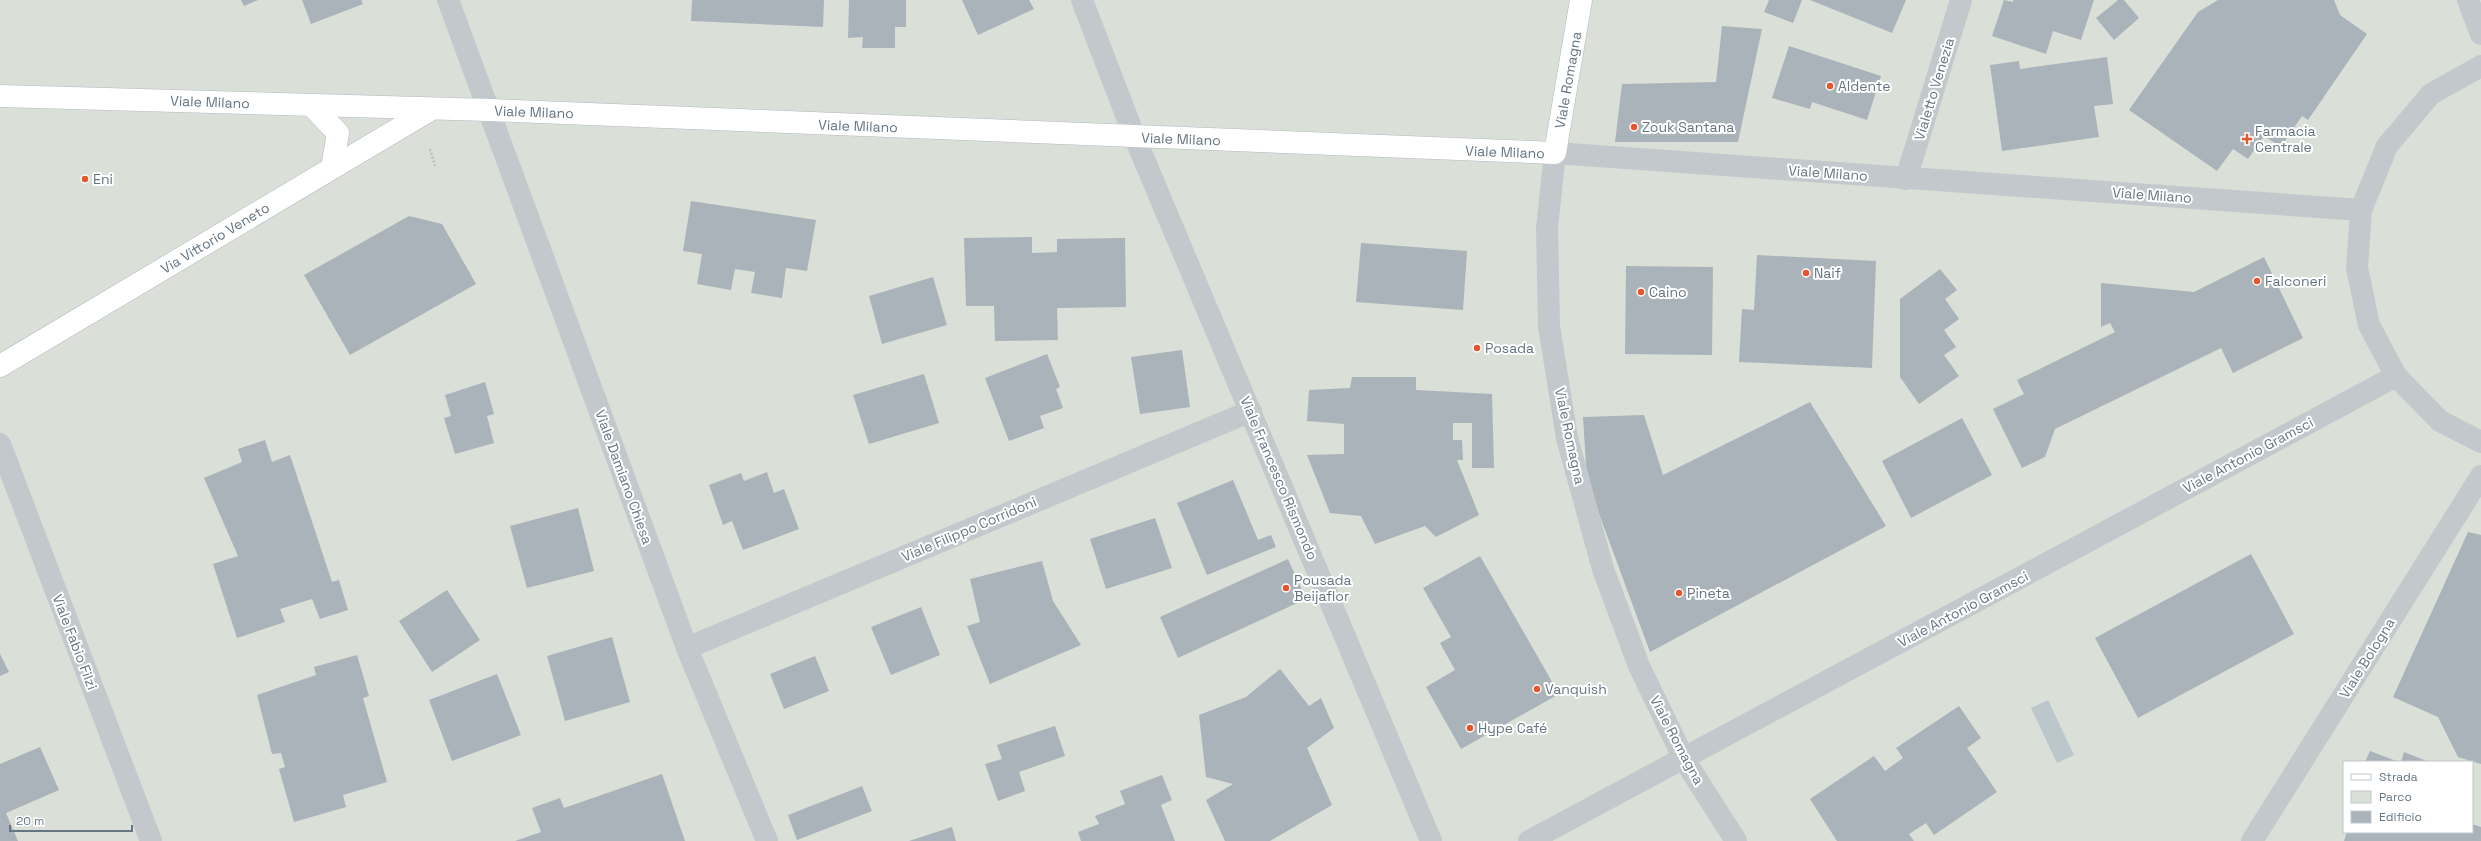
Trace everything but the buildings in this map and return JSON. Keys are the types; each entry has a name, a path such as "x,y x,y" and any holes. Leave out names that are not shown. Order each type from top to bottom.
{"street":[{"name":"Viale Damiano Chiesa","path":"448,0 687,648 767,841"},
{"name":"Viale Francesco Rismondo","path":"1082,0 1135,138 1431,841"},
{"name":"Viale Romagna","path":"1581,0 1555,154 1547,228 1549,326 1567,438 1603,569 1639,666 1684,759 1736,841"},
{"name":"Vialetto Venezia","path":"1906,178 1961,0"},
{"path":"2468,0 2481,34"},
{"path":"2481,66 2431,94 2387,146 2361,210 2357,268 2369,324 2396,376 2440,421 2481,442"},
{"name":"Viale Milano","path":"0,96 430,110 489,110 1135,138 1555,154 2361,210"},
{"path":"311,105 338,133 332,168"},
{"name":"Via Vittorio Veneto","path":"0,366 430,110"},
{"name":"Viale Antonio Gramsci","path":"1529,841 2396,376"},
{"name":"Viale Filippo Corridoni","path":"687,648 1251,411"},
{"name":"Viale Fabio Filzi","path":"0,444 151,841"},
{"name":"Viale Bologna","path":"2252,841 2481,476"}],"green space":[{"path":"0,0 2481,0 2481,841 0,841"}],"shaded area":[{"path":"2048,700 2074,755 2057,763 2031,708"}],"place":[{"name":"Aldente","path":"1830,86"},
{"name":"Zouk Santana","path":"1634,127"},
{"name":"Farmacia Centrale","path":"2247,139"},
{"name":"Eni","path":"85,179"},
{"name":"Naif","path":"1806,273"},
{"name":"Falconeri","path":"2257,281"},
{"name":"Caino","path":"1641,292"},
{"name":"Posada","path":"1477,348"},
{"name":"Pousada Beijaflor","path":"1286,588"},
{"name":"Pineta","path":"1679,593"},
{"name":"Vanquish","path":"1537,689"},
{"name":"Hype Café","path":"1470,728"}]}
